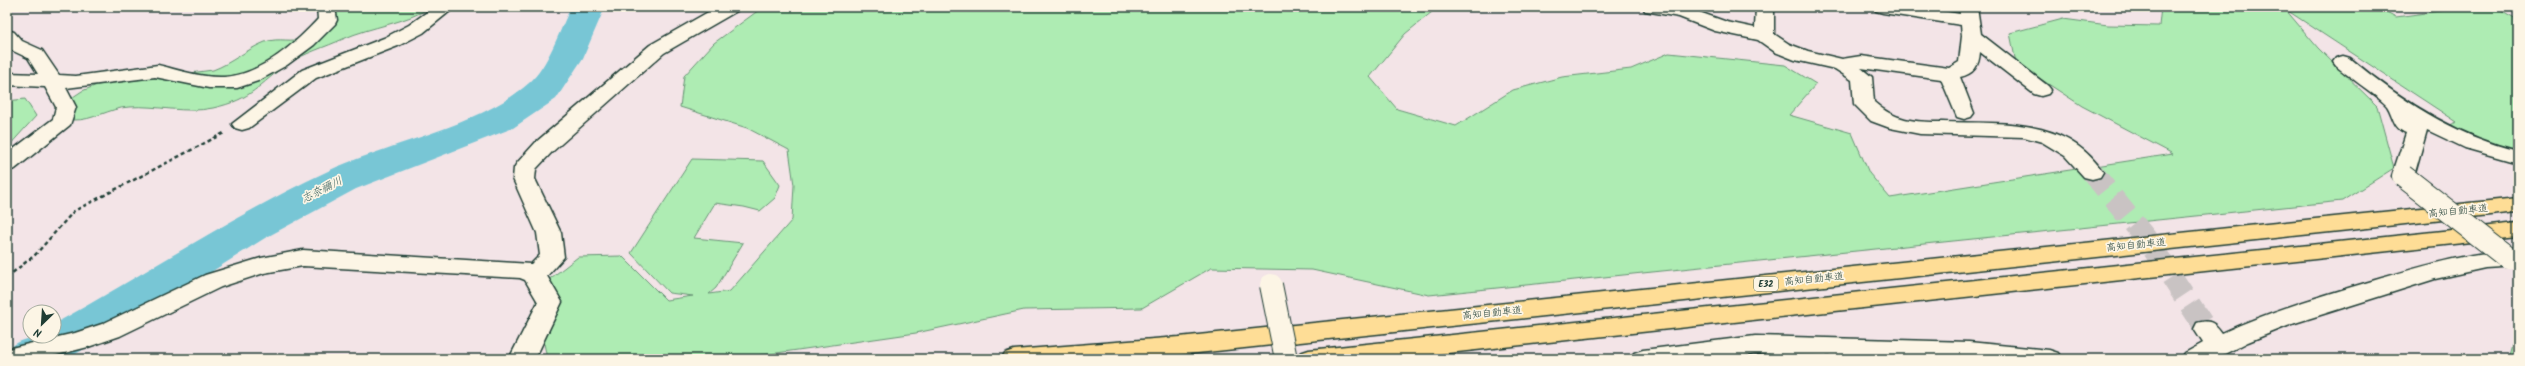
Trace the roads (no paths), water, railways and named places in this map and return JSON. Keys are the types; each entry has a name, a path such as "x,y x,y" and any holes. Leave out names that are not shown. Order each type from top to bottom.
{"highway":[{"name":"高知自動車道","path":"1014,359 1187,346 2518,205"},
{"path":"1309,359 2518,230"}],"street":[{"path":"7,79 76,82 158,71 165,75 224,84 250,79 309,42 328,20 326,7"},
{"path":"242,124 309,74 391,42 416,29 446,7"},
{"path":"534,275 552,257 549,233 524,179 525,168 544,147 657,49 730,7"},
{"path":"1652,7 1683,12 1722,27 1764,36 1782,48 1802,56 1842,65 1862,77 1864,104 1878,117 1897,124 1920,128 2026,131 2049,138 2073,151 2092,172"},
{"path":"1764,36 1765,7"},
{"path":"1883,7 1970,21 2041,90"},
{"path":"1842,65 1861,62 1949,74 1960,71 1970,64 1970,21"},
{"path":"7,36 15,45 35,54 52,80 66,107 63,120 7,164"},
{"path":"2343,62 2370,85 2396,103 2475,145 2497,153 2518,157"},
{"path":"1949,74 1964,112"},
{"path":"2396,103 2406,126 2417,130 2402,176 2513,258"},
{"path":"7,358 79,341 111,330 213,281 261,266 303,258 481,266 525,270 534,275 550,302 522,359"},
{"path":"2194,359 2211,337 2431,272 2513,258"},
{"path":"1271,285 1286,359"},
{"path":"1643,359 1756,345 1969,351 2049,359"}],"waterway":[{"name":"志奈禰川","path":"29,359 122,307 250,228 342,180 499,120 543,91 565,58 588,7"}],"tunnel":[{"path":"2092,172 2148,241 2206,329"}]}
